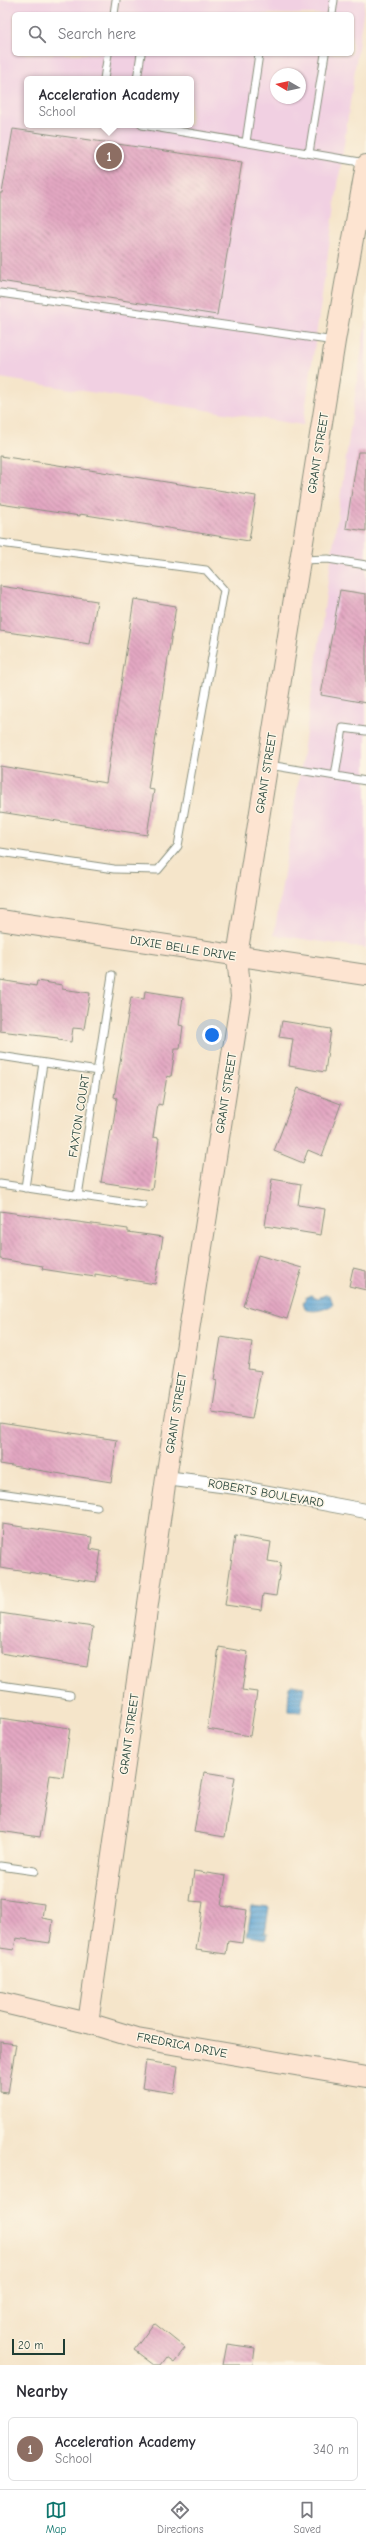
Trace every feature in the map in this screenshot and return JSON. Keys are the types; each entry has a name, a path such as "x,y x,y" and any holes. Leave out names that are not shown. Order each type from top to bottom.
{"street":[{"name":"GRANT STREET","path":"88,2023 166,1478 241,996 237,956 267,765 302,560 335,341 366,164"},
{"name":"DIXIE BELLE DRIVE","path":"0,920 366,975"},
{"name":"ROBERTS BOULEVARD","path":"166,1478 236,1487 366,1511"},
{"name":"FREDRICA DRIVE","path":"0,2002 88,2023 137,2038 366,2077"}],"lane":[{"path":"114,12 116,0"},
{"path":"332,12 334,0"},
{"path":"104,76 108,56"},
{"path":"137,76 141,56"},
{"path":"246,142 259,56"},
{"path":"309,153 325,56"},
{"path":"160,128 366,164"},
{"path":"0,293 335,341"},
{"path":"0,543 206,570 224,590 178,846 158,870 114,869 0,852"},
{"path":"302,560 328,559 366,565"},
{"path":"335,776 343,728 366,732"},
{"path":"267,765 366,781"},
{"path":"98,1071 112,975"},
{"name":"FAXTON COURT","path":"0,1056 98,1071 78,1196"},
{"path":"25,1188 43,1063"},
{"path":"0,1184 143,1205"},
{"path":"0,1493 97,1507"},
{"path":"0,1685 70,1695"},
{"path":"0,1866 35,1871"}],"shaded area":[{"path":"0,0 365,0 303,425 0,378"},
{"path":"366,320 366,948 274,935 302,760"}],"water":[{"path":"311,1295 318,1298 325,1295 330,1295 333,1304 327,1308 319,1310 312,1311 305,1309 303,1303 306,1297"},
{"path":"292,1685 304,1687 301,1712 288,1711 289,1687"},
{"path":"252,1906 269,1908 265,1933 268,1933 267,1939 247,1936"}],"building":[{"path":"13,129 242,162 217,315 0,281 0,193 2,193"},
{"path":"358,452 366,452 366,531 346,528"},
{"path":"0,456 256,496 249,541 80,514 80,516 0,504"},
{"path":"0,586 97,601 90,644 0,631"},
{"path":"340,590 366,594 366,703 321,695"},
{"path":"134,599 176,606 148,789 154,790 147,835 0,812 0,766 106,783"},
{"path":"0,980 36,986 37,981 62,985 62,989 90,993 84,1029 73,1028 71,1042 58,1040 58,1038 0,1031"},
{"path":"145,991 183,997 179,1025 183,1026 180,1049 175,1049 171,1077 167,1076 162,1105 158,1104 153,1137 159,1138 152,1190 101,1182 110,1130 112,1131 117,1098 114,1097 131,997 144,999"},
{"path":"282,1021 331,1029 325,1072 289,1066 293,1039 279,1037"},
{"path":"298,1088 341,1104 322,1156 308,1150 303,1163 274,1151"},
{"path":"272,1179 301,1184 298,1205 325,1209 321,1235 265,1226"},
{"path":"0,1211 128,1229 128,1232 163,1237 155,1284 95,1274 95,1277 42,1269 43,1266 0,1259"},
{"path":"258,1255 302,1268 287,1319 243,1306"},
{"path":"353,1268 366,1271 366,1290 349,1286"},
{"path":"221,1337 252,1342 248,1369 261,1371 252,1419 212,1413 217,1381 214,1380"},
{"path":"0,1422 117,1440 111,1482 0,1464"},
{"path":"2,1524 92,1537 90,1549 101,1551 96,1582 0,1568"},
{"path":"235,1536 271,1542 268,1561 281,1563 276,1596 263,1594 261,1610 225,1605"},
{"path":"0,1613 93,1627 87,1667 0,1653"},
{"path":"219,1647 248,1652 242,1690 257,1692 250,1736 207,1729"},
{"path":"0,1718 70,1728 63,1777 50,1775 40,1837 0,1831"},
{"path":"204,1772 235,1777 225,1837 194,1832"},
{"path":"194,1871 226,1876 221,1906 247,1910 242,1943 228,1941 226,1954 196,1950 203,1902 190,1901"},
{"path":"0,1898 44,1904 42,1918 53,1920 50,1943 16,1938 14,1950 0,1948"},
{"path":"0,2042 16,2044 8,2093 0,2092"},
{"path":"146,2061 178,2066 174,2093 142,2088"},
{"path":"154,2323 185,2348 174,2362 167,2357 161,2365 154,2365 134,2350"},
{"path":"227,2344 255,2348 253,2365 223,2365"}],"place":[{"name":"Acceleration Academy","path":"109,156"}]}
